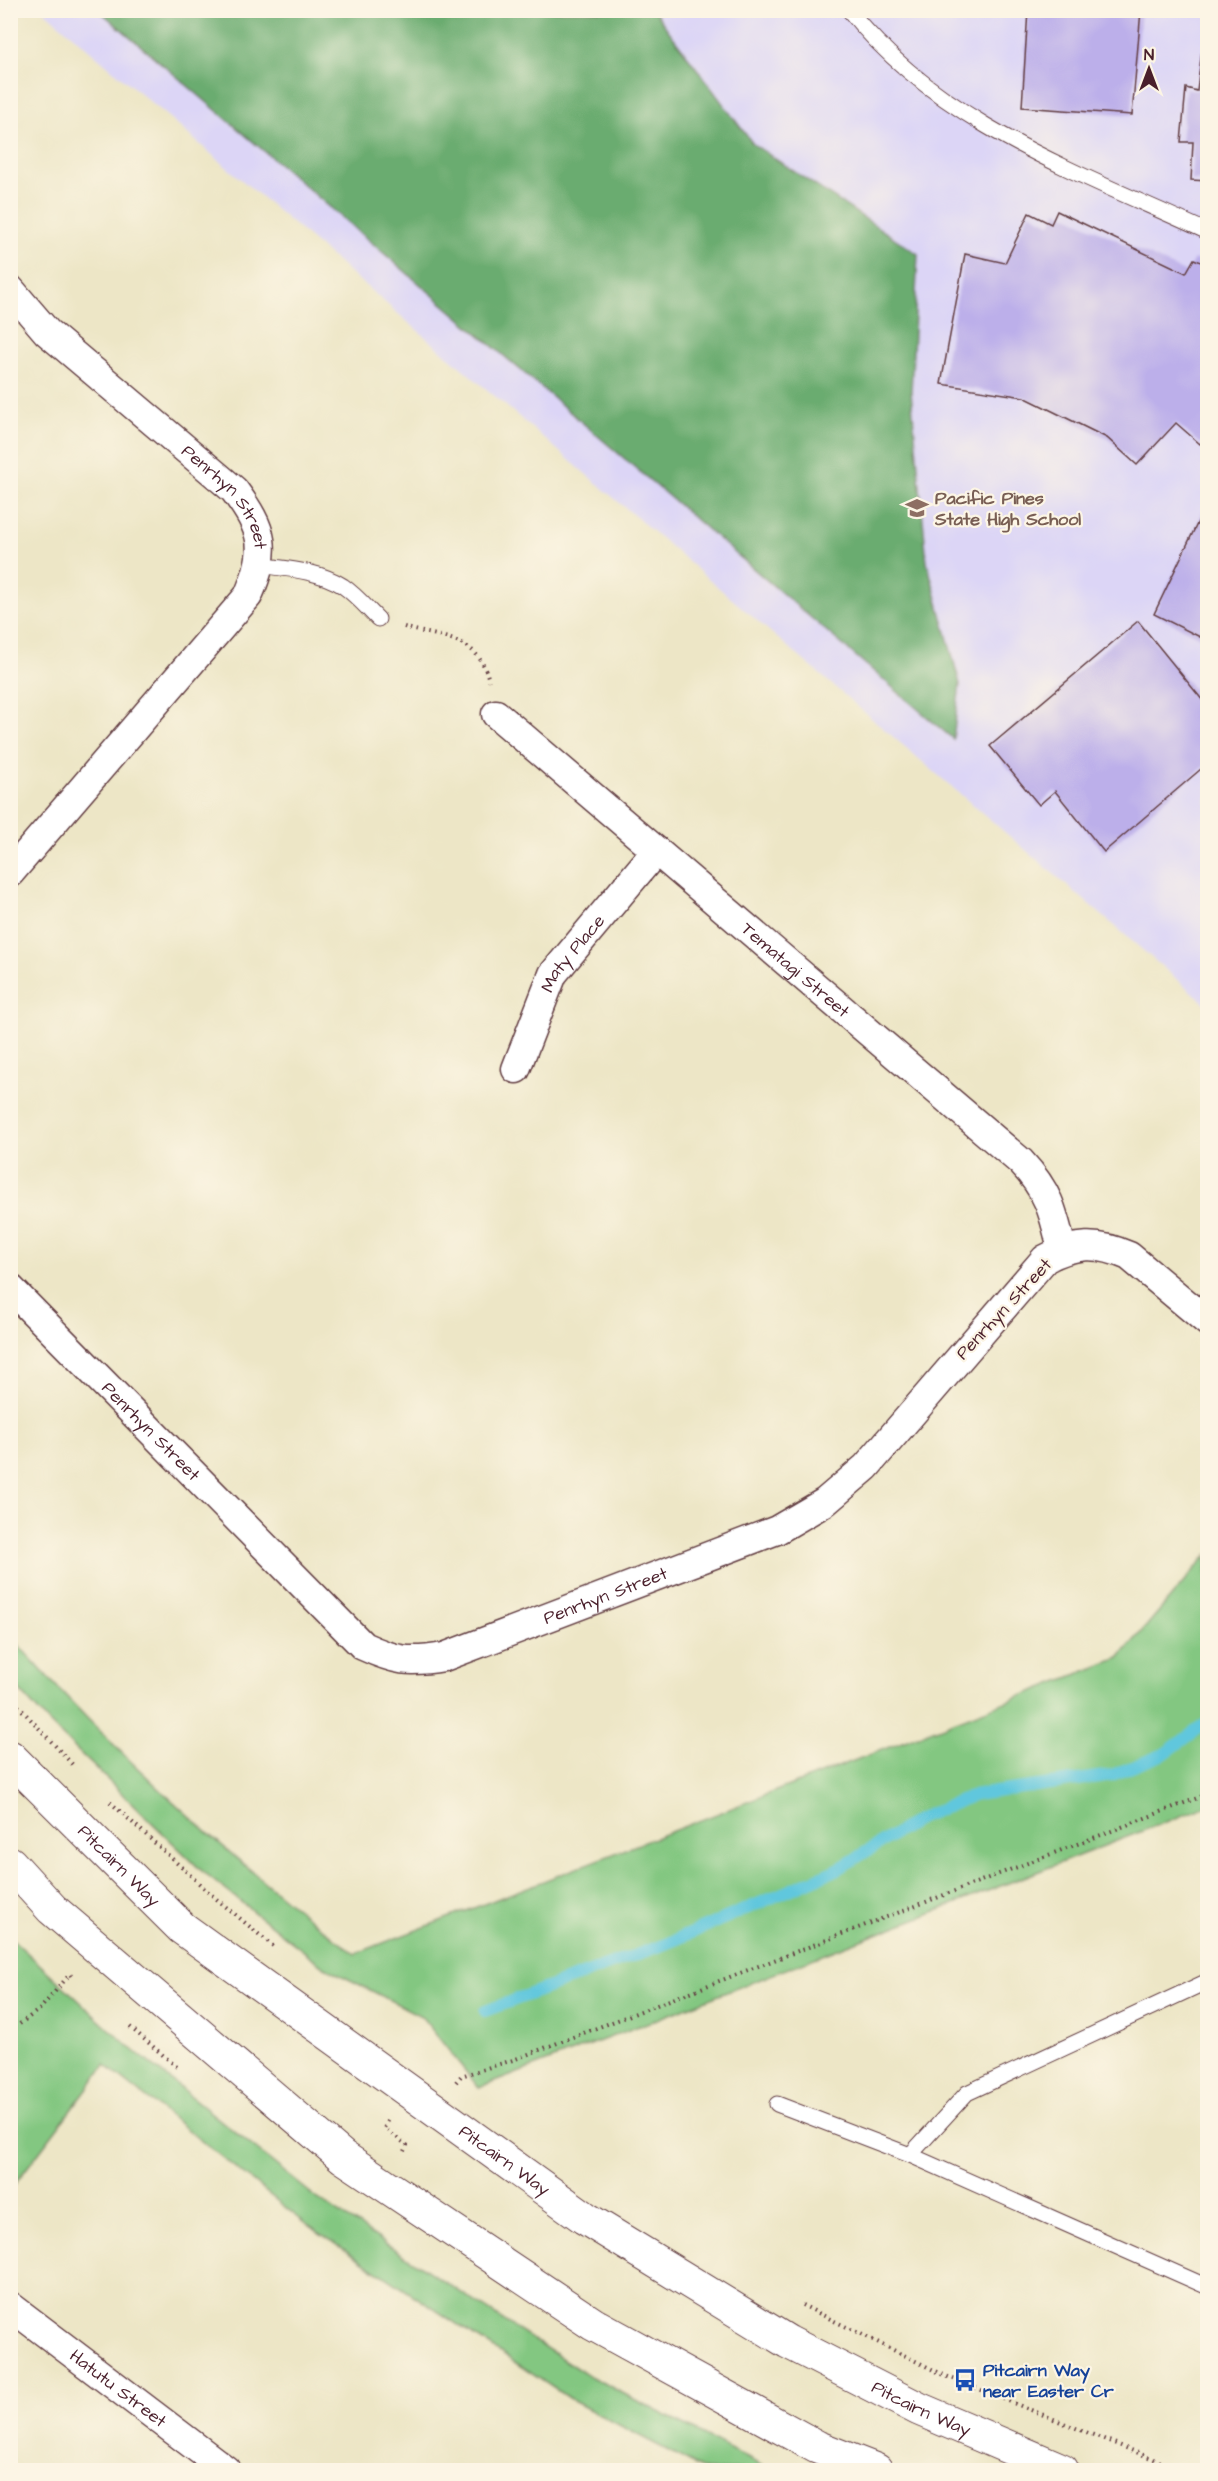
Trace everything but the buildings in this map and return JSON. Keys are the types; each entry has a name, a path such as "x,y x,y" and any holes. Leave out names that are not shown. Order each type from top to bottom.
{"main road":[{"name":"Pitcairn Way","path":"10,1757 182,1928 585,2218 788,2342 919,2409 1062,2470"},
{"path":"10,1863 60,1916 343,2157 593,2324 817,2447 876,2470"}],"street":[{"name":"Penrhyn Street","path":"10,289 47,332 234,490 253,516 260,536 261,557 248,596 10,873"},
{"name":"Tematagi Street","path":"496,714 1021,1162 1039,1182 1051,1204 1062,1249"},
{"name":"Maty Place","path":"516,1069 554,974 656,851"},
{"name":"Penrhyn Street","path":"10,1288 363,1646 391,1659 416,1662 444,1657 777,1530 825,1503 866,1467 1045,1259 1062,1249 1096,1246 1129,1256 1208,1322"},
{"name":"Hatutu Street","path":"10,2306 226,2470"}],"lane":[{"path":"849,10 885,51 939,97 1012,142 1208,232"},
{"path":"259,566 312,573 330,579 345,587 378,619"},
{"path":"910,2155 967,2092 1208,1981"},
{"path":"777,2104 910,2155 1208,2287"}],"path":[{"path":"378,619 465,644 478,655 486,670 496,714"},
{"path":"10,1697 74,1765"},
{"path":"452,2086 461,2076 513,2060 1208,1794"},
{"path":"107,1799 213,1896 275,1948"},
{"path":"10,2031 40,2009 70,1974 78,1982"},
{"path":"128,2025 179,2068"},
{"path":"383,2183 407,2145 384,2128 407,2091"},
{"path":"792,2300 946,2376 1181,2470"}],"shaded area":[{"name":"Pacific Pines State High School","path":"44,11 1207,11 1207,1005"}],"green space":[{"path":"100,11 654,11 753,144 918,254 911,392 927,562 960,684 953,739"},
{"path":"1207,1555 1207,1806 479,2088 421,2016 323,1966 205,1874 49,1723 11,1681 11,1637 91,1722 176,1804 264,1881 355,1954 1119,1658"},
{"path":"10,1937 126,2044 318,2199 584,2373 770,2470 705,2470 573,2401 309,2226 105,2065 11,2189"}],"waterway":[{"path":"485,2011 668,1943 840,1868 922,1817 975,1795 1112,1775 1164,1754 1208,1722"}],"place":[{"name":"Pacific Pines State High School","path":"917,508"},
{"name":"Pitcairn Way near Easter Cr","path":"965,2380"}]}
